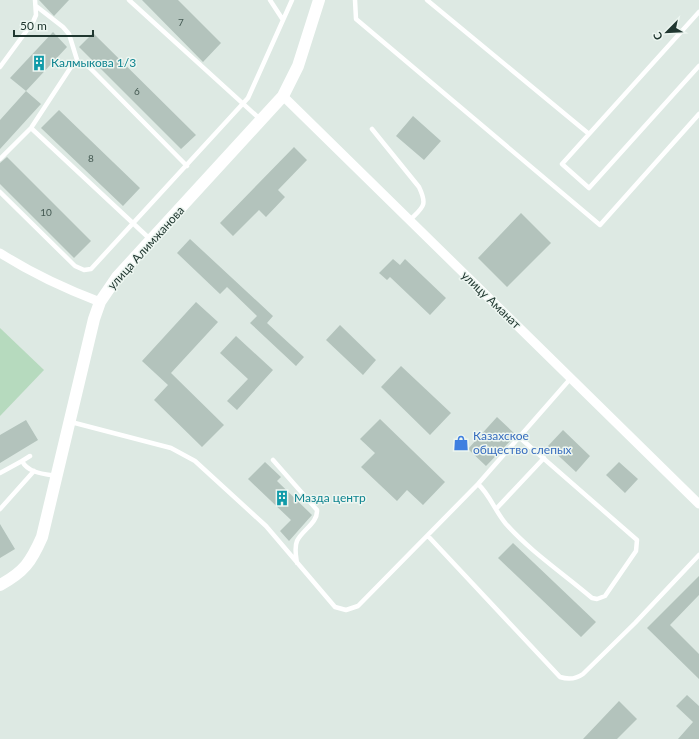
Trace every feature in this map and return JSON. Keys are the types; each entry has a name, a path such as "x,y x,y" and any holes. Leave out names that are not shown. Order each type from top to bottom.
{"street":[{"name":"улица Алимжанова","path":"0,585 18,575 35,553 42,537 94,319 100,302 117,277 283,96 298,66 319,0"},
{"name":"улицу Аманат","path":"283,96 699,504"},
{"path":"0,253 29,272 57,286 100,302"}],"lane":[{"path":"0,67 34,22 36,6 35,0"},
{"path":"129,0 261,120"},
{"path":"270,0 283,20"},
{"path":"0,192 75,266 84,270 96,266 244,103 254,88 292,0"},
{"path":"356,0 356,19 600,225 699,114"},
{"path":"427,0 589,134"},
{"path":"36,6 63,27 69,34 78,63"},
{"path":"699,12 562,164 589,188 699,66"},
{"path":"0,159 31,128 71,66 78,63 84,63 187,166"},
{"path":"31,128 152,240"},
{"path":"372,130 422,194 424,201 423,207 409,221"},
{"path":"69,421 171,448 195,461 266,526 336,607 342,610 351,610 358,606 478,484 571,378"},
{"path":"478,484 485,491 505,522 519,537 592,598 597,599 605,596 636,551 637,540 519,437"},
{"path":"0,473 30,456"},
{"path":"496,509 544,458"},
{"path":"273,460 317,510 316,518 297,540 295,547 297,563"},
{"path":"22,461 24,466 34,471 56,476"},
{"path":"0,509 34,471"},
{"path":"428,536 560,677 565,679 578,678 584,674 636,623 699,555"}],"green space":[{"path":"0,328 44,370 0,416"}],"building":[{"path":"39,0 69,0 54,16"},
{"path":"142,0 178,0 221,43 203,62"},
{"name":"Калмыкова 1/3","path":"53,32 67,47 26,91 10,78"},
{"path":"93,33 196,135 181,149 79,47"},
{"path":"26,91 41,104 0,149 0,120"},
{"path":"59,110 140,188 123,206 41,128"},
{"path":"413,116 441,141 424,160 396,136"},
{"path":"294,147 307,160 278,190 285,197 266,217 259,210 233,236 220,223"},
{"path":"7,157 91,241 74,258 0,184 0,163"},
{"path":"521,213 551,243 507,287 478,258"},
{"path":"190,239 273,316 267,323 304,357 296,366 250,323 257,316 227,287 220,294 177,253"},
{"path":"393,259 400,265 405,259 446,298 430,315 390,277 387,280 379,273"},
{"path":"196,302 218,322 171,373 224,425 202,447 154,400 168,385 142,361"},
{"path":"340,325 376,360 363,375 326,340"},
{"path":"236,336 273,370 237,410 227,401 248,379 220,353"},
{"path":"401,366 451,413 430,435 381,387"},
{"path":"497,417 516,435 486,466 468,449"},
{"path":"380,419 445,482 423,505 407,490 397,501 361,467 375,453 360,439"},
{"path":"26,420 38,440 0,463 0,435"},
{"path":"563,430 590,456 576,472 548,446"},
{"name":"Мазда центр","path":"265,462 281,477 277,481 312,515 289,541 280,531 291,520 248,479"},
{"path":"619,462 638,479 625,493 606,475"},
{"path":"0,524 15,549 0,558"},
{"path":"513,543 596,622 581,637 498,558"},
{"path":"699,576 699,595 670,625 699,654 699,679 647,628"},
{"path":"687,695 699,706 699,739 678,739 693,722 676,706"},
{"path":"619,701 637,719 617,739 583,739"}],"place":[{"name":"Калмыкова 1/3","path":"39,63"},
{"name":"Казахское общество слепых","path":"461,443"},
{"name":"Мазда центр","path":"282,498"}]}
